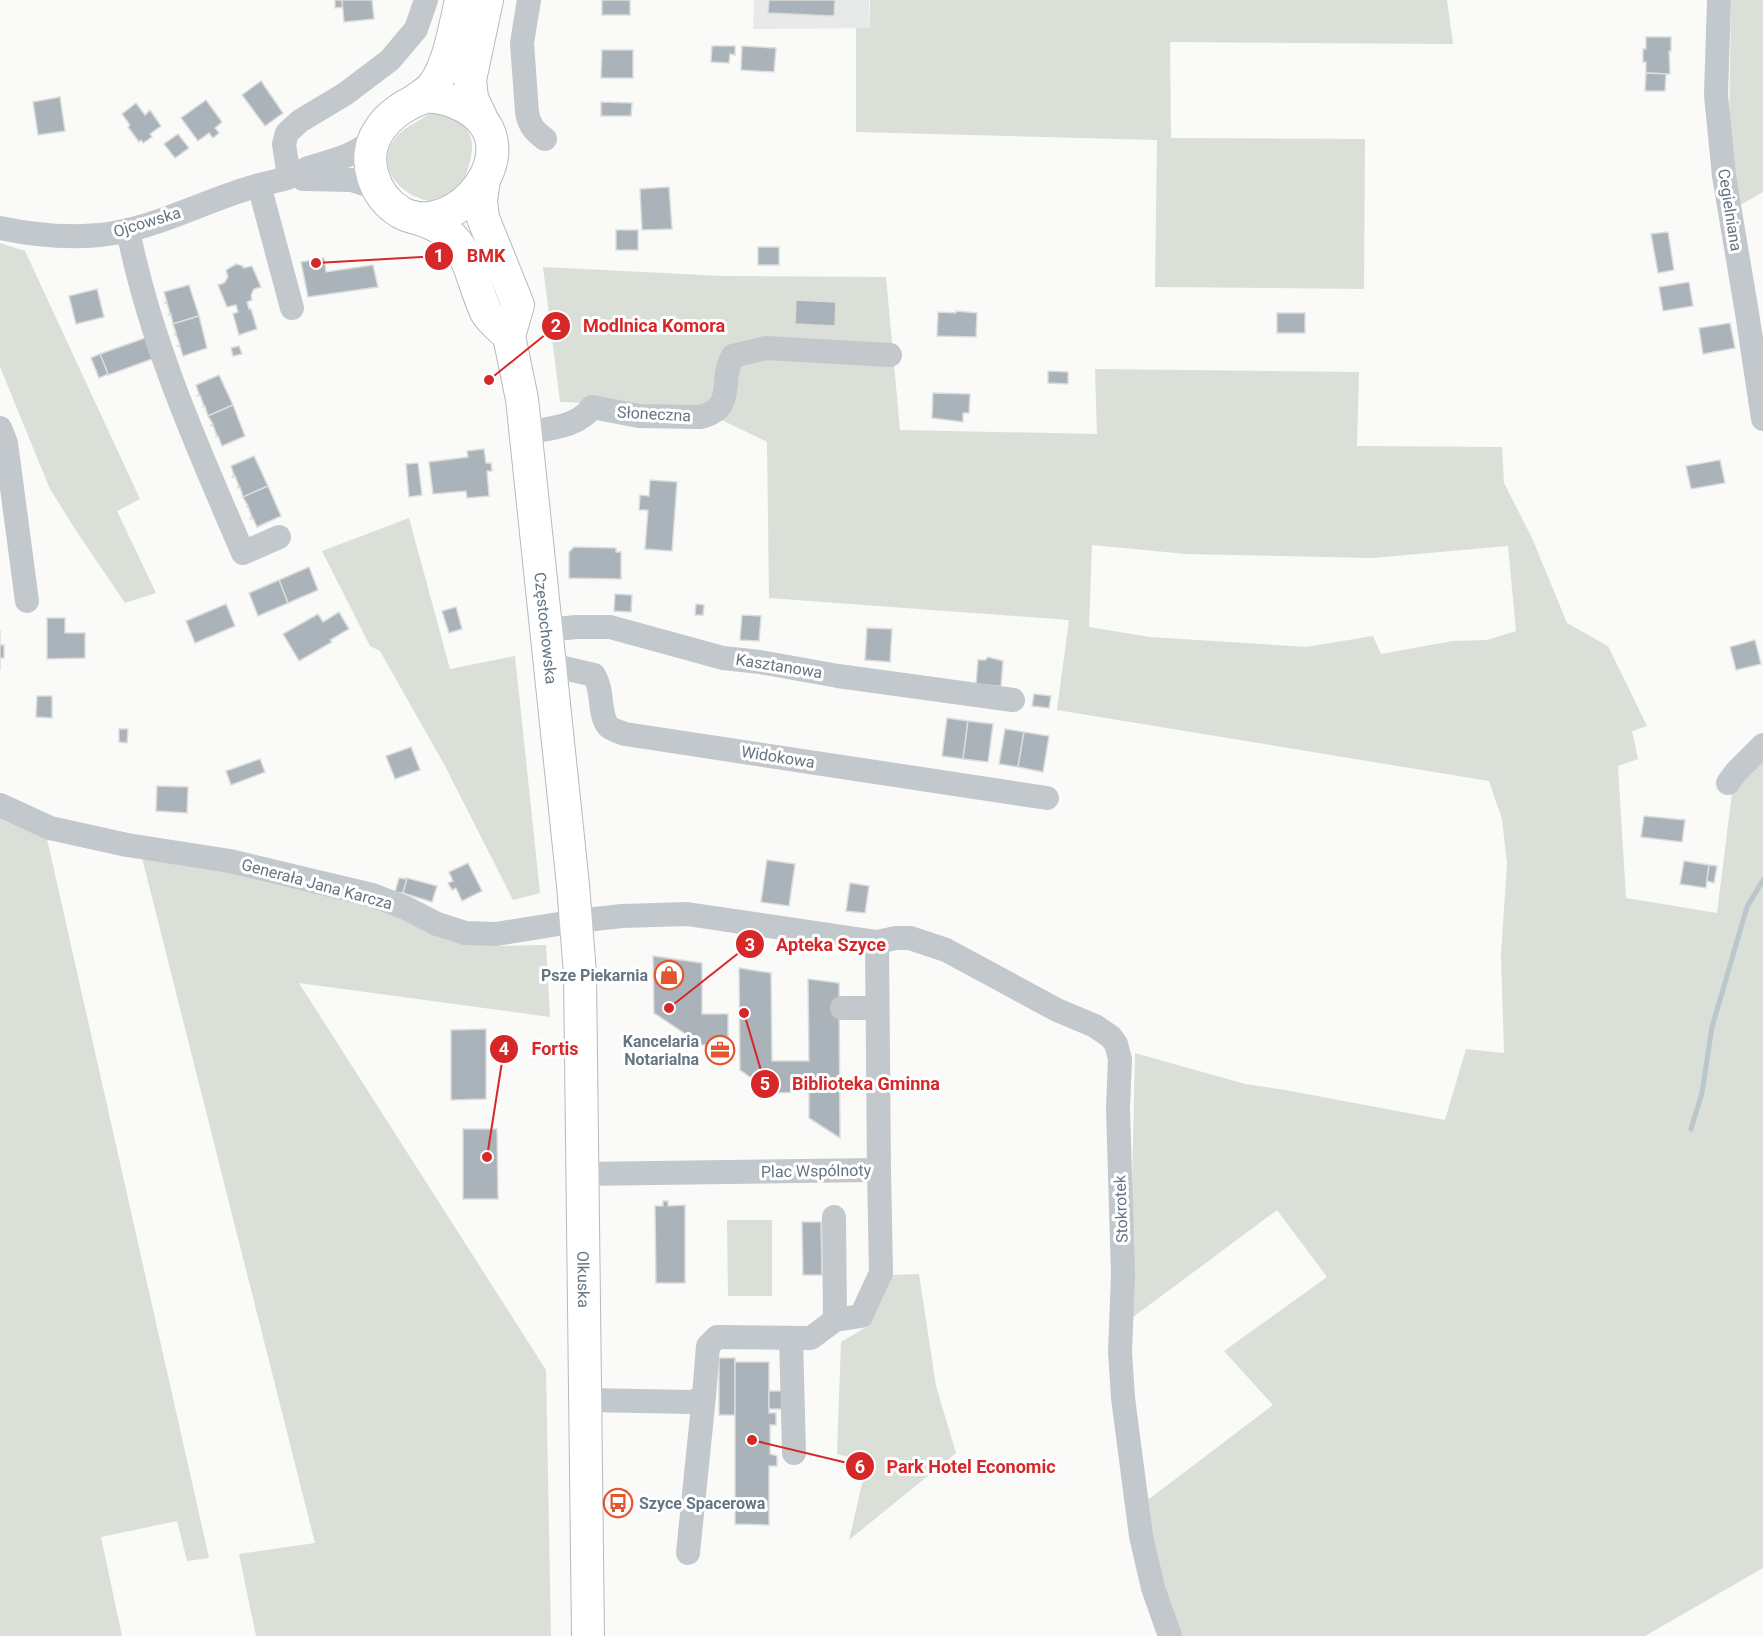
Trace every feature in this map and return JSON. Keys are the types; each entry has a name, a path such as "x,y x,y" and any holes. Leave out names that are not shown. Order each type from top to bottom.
{"main road":[{"path":"461,0 440,74 433,85 384,123 374,139 370,166 377,188 390,204 412,217 435,224 457,242 487,315 509,336"},
{"path":"412,217 431,216 454,209 474,194 484,180 490,163 492,151 488,132 472,98 470,80 487,0"},
{"path":"414,101 425,97 445,99 458,103 481,117"},
{"name":"Częstochowska","path":"484,180 481,200 483,218 518,305 509,336 522,399 577,921"},
{"name":"Olkuska","path":"577,921 582,1035 588,1636"}],"street":[{"path":"292,308 274,181 287,133 300,121 345,94 390,60 416,29 426,0"},
{"path":"529,0 522,43 527,112 529,123 544,139"},
{"name":"Cegielniana","path":"1719,0 1716,95 1724,176 1748,313 1763,419"},
{"name":"Ojcowska","path":"0,228 66,236 101,235 128,230 347,157 374,139"},
{"name":"Ojcowska","path":"274,181 352,180 377,188"},
{"path":"274,181 290,237"},
{"path":"128,230 133,258 176,396 243,553 279,537"},
{"name":"Słoneczna","path":"525,433 580,420 592,407 639,416 700,417 710,415 722,405 726,396 729,362 733,356 753,350 766,348 890,355"},
{"path":"0,428 6,443 27,601"},
{"name":"Kasztanowa","path":"547,630 610,627 723,658 1013,700"},
{"name":"Widokowa","path":"551,665 594,675 600,684 603,717 609,727 625,734 1047,798"},
{"path":"1728,783 1763,745"},
{"name":"Generała Jana Karcza","path":"0,805 50,828 127,845 230,861 372,895 406,908 437,924 465,933 496,934 577,921"},
{"path":"577,921 622,916 687,914 877,942"},
{"name":"Stokrotek","path":"877,942 910,938 946,950 1057,1010 1095,1026 1111,1037 1116,1044 1120,1059 1118,1108 1123,1275 1120,1352 1123,1398 1141,1536 1153,1588 1170,1636"},
{"name":"Plac Wspólnoty","path":"583,1174 879,1170 877,942"},
{"path":"842,1008 877,1008"},
{"path":"688,1553 708,1346 717,1337 811,1338 835,1320 861,1316 881,1273 879,1170"},
{"path":"834,1217 835,1320"},
{"path":"791,1338 794,1453"},
{"path":"585,1400 693,1402 704,1396"}],"shaded area":[{"path":"754,0 869,0 870,28 753,29"},
{"path":"870,0 1447,0 1453,44 1170,42 1171,138 1365,139 1364,289 1155,287 1157,140 856,132 856,28 870,28"},
{"path":"1731,0 1763,0 1763,192 1737,207 1729,129"},
{"path":"434,110 449,116 467,130 472,148 471,159 462,186 435,202 422,199 401,187 388,168 387,157 391,145 399,134"},
{"path":"0,243 25,251 140,499 117,511 156,593 125,603 50,489 0,367"},
{"path":"543,267 723,276 886,277 900,430 1097,434 1095,369 1359,372 1357,446 1502,447 1504,483 1532,538 1567,623 1608,646 1647,726 1632,731 1638,759 1618,766 1626,898 1717,913 1732,793 1763,761 1763,1568 1645,1636 1162,1636 1128,1515 1273,1405 1224,1351 1327,1277 1277,1210 1129,1320 1135,1053 1245,1084 1445,1120 1466,1049 1504,1053 1501,955 1507,864 1502,819 1489,781 1057,710 1069,620 769,598 767,442 695,407 560,402","holes":["1092,545 1186,554 1372,558 1508,546 1516,631 1487,640 1453,641 1381,654 1373,636 1306,647 1150,637 1089,627"]},
{"path":"409,518 450,669 515,656 540,893 513,900 445,766 380,651 370,646 322,551"},
{"path":"0,809 45,830 209,1558 187,1561 177,1521 101,1537 122,1636 0,1636"},
{"path":"140,850 235,868 392,913 447,940 491,946 546,945 550,1017 299,983 546,1370 551,1636 256,1636 239,1554 315,1543"},
{"path":"727,1220 772,1220 772,1296 728,1296"},
{"path":"919,1274 936,1386 956,1453 849,1540 867,1462 837,1454 841,1342 868,1326 891,1275"}],"building":[{"path":"335,0 342,0 343,7 335,8"},
{"path":"342,0 372,0 374,19 344,22"},
{"path":"602,0 630,0 630,15 602,15"},
{"path":"769,0 835,0 834,16 768,13"},
{"path":"1646,37 1671,37 1670,74 1646,73 1643,49 1646,49"},
{"path":"712,46 735,46 735,55 730,54 729,63 711,62"},
{"path":"742,46 776,48 774,72 741,70"},
{"path":"602,50 633,50 633,78 601,78"},
{"path":"1646,73 1666,74 1665,91 1645,91"},
{"path":"261,81 283,113 265,126 242,95"},
{"path":"60,97 65,131 38,135 33,102"},
{"path":"206,100 222,122 215,128 219,133 213,138 209,133 198,141 181,118"},
{"path":"601,102 632,103 631,116 601,116"},
{"path":"136,103 145,115 150,110 161,126 150,134 152,137 143,143 141,140 139,142 128,127 130,125 122,114"},
{"path":"178,134 189,148 175,158 164,144"},
{"path":"669,187 672,229 642,230 640,189"},
{"path":"616,230 638,230 638,250 616,250"},
{"path":"1668,232 1674,270 1658,273 1651,234"},
{"path":"758,247 779,247 779,265 758,265"},
{"path":"324,258 326,272 373,265 378,287 308,297 301,262"},
{"path":"236,264 243,268 252,266 261,287 254,289 251,295 252,300 247,302 257,329 239,335 233,314 238,312 236,305 227,307 218,285 224,283 228,277 226,270"},
{"path":"1689,282 1693,306 1663,311 1659,287"},
{"path":"189,285 199,316 173,324 171,314 168,315 170,313 167,303 164,303 167,302 164,292"},
{"path":"97,289 104,317 76,324 69,296"},
{"path":"796,300 836,302 835,326 795,324"},
{"path":"956,311 977,313 976,337 937,336 938,312 956,313"},
{"path":"1277,313 1305,313 1305,333 1277,333"},
{"path":"199,316 207,348 183,356 180,346 177,346 180,345 176,334 174,335 176,333 173,324"},
{"path":"1730,323 1735,348 1703,354 1699,328"},
{"path":"145,338 152,359 108,375 100,354"},
{"path":"239,346 242,354 233,356 231,348"},
{"path":"100,354 108,374 99,378 91,358"},
{"path":"1048,371 1068,372 1068,384 1048,383"},
{"path":"219,375 233,405 208,416 205,406 202,407 204,406 200,395 197,396 199,394 196,385"},
{"path":"933,393 970,394 969,413 963,413 963,422 932,418"},
{"path":"233,405 245,436 222,446 218,436 215,437 217,436 213,425 210,426 213,424 208,416"},
{"path":"484,449 486,463 491,463 492,471 487,471 489,496 467,498 466,491 433,494 429,462 468,457 467,451"},
{"path":"254,456 268,486 243,497 240,487 237,488 239,486 235,476 232,478 234,475 231,466"},
{"path":"1720,460 1725,483 1691,489 1686,466"},
{"path":"418,463 422,495 409,497 406,464"},
{"path":"650,480 677,482 672,551 645,549 648,510 639,510 640,495 649,496"},
{"path":"268,486 281,516 257,527 253,518 250,519 252,517 243,497"},
{"path":"574,547 616,548 616,552 621,552 621,579 569,578 569,552"},
{"path":"309,567 318,590 288,603 279,580"},
{"path":"279,580 288,603 258,616 249,593"},
{"path":"615,594 632,595 631,612 614,611"},
{"path":"226,604 235,626 195,643 186,621"},
{"path":"696,604 704,605 703,615 695,615"},
{"path":"456,607 462,629 449,633 442,611"},
{"path":"339,612 349,629 299,661 283,634 318,614 323,622"},
{"path":"742,615 761,616 759,641 740,640"},
{"path":"47,618 65,618 65,633 85,633 85,658 47,659"},
{"path":"867,628 892,629 890,662 865,660"},
{"path":"1755,640 1761,664 1736,670 1730,647"},
{"path":"0,645 4,645 4,658 0,658"},
{"path":"988,657 1003,661 1001,686 976,685 978,660 985,660"},
{"path":"1034,694 1051,696 1049,708 1032,706"},
{"path":"37,696 52,696 52,718 36,717"},
{"path":"947,718 968,721 963,759 942,756"},
{"path":"968,721 993,724 988,762 963,759"},
{"path":"119,729 128,729 127,743 119,742"},
{"path":"1005,729 1024,732 1018,767 999,764"},
{"path":"1024,732 1049,736 1043,772 1018,767"},
{"path":"411,747 420,770 395,779 386,756"},
{"path":"260,759 265,772 231,785 226,771"},
{"path":"157,786 188,787 187,813 156,811"},
{"path":"1644,816 1685,820 1682,842 1641,837"},
{"path":"767,860 795,864 789,906 761,902"},
{"path":"1684,861 1709,865 1706,888 1680,884"},
{"path":"468,863 482,891 462,901 456,888 452,890 448,883 453,881 449,872"},
{"path":"1709,865 1717,866 1714,883 1707,881"},
{"path":"399,878 407,879 403,893 395,892"},
{"path":"407,878 437,886 432,902 403,893"},
{"path":"850,883 869,886 865,913 846,911"},
{"path":"653,956 702,963 702,1014 728,1014 728,1044 702,1045 654,1013"},
{"path":"739,968 771,973 772,1061 809,1061 808,979 839,983 840,1138 809,1118 809,1092 773,1093 740,1070"},
{"path":"486,1029 486,1099 451,1100 451,1030"},
{"path":"463,1129 497,1129 498,1199 463,1199"},
{"path":"663,1201 668,1201 668,1206 685,1205 685,1283 656,1283 655,1206 663,1206"},
{"path":"802,1222 821,1222 822,1275 803,1275"},
{"path":"719,1358 735,1358 735,1415 719,1415"},
{"path":"735,1362 769,1362 769,1413 776,1413 776,1425 770,1425 770,1454 777,1456 777,1466 769,1466 769,1525 735,1524"},
{"path":"769,1391 782,1391 782,1409 769,1409"}],"waterway":[{"path":"1691,1129 1702,1093 1712,1027 1747,907 1763,880"}],"place":[{"name":"BMK","path":"316,263"},
{"name":"Modlnica Komora","path":"489,380"},
{"name":"Psze Piekarnia","path":"669,975"},
{"name":"Apteka Szyce","path":"669,1008"},
{"name":"Biblioteka Gminna","path":"744,1013"},
{"name":"Kancelaria Notarialna","path":"720,1050"},
{"name":"Fortis","path":"487,1157"},
{"name":"Park Hotel Economic","path":"752,1440"},
{"name":"Szyce Spacerowa","path":"618,1503"}]}
